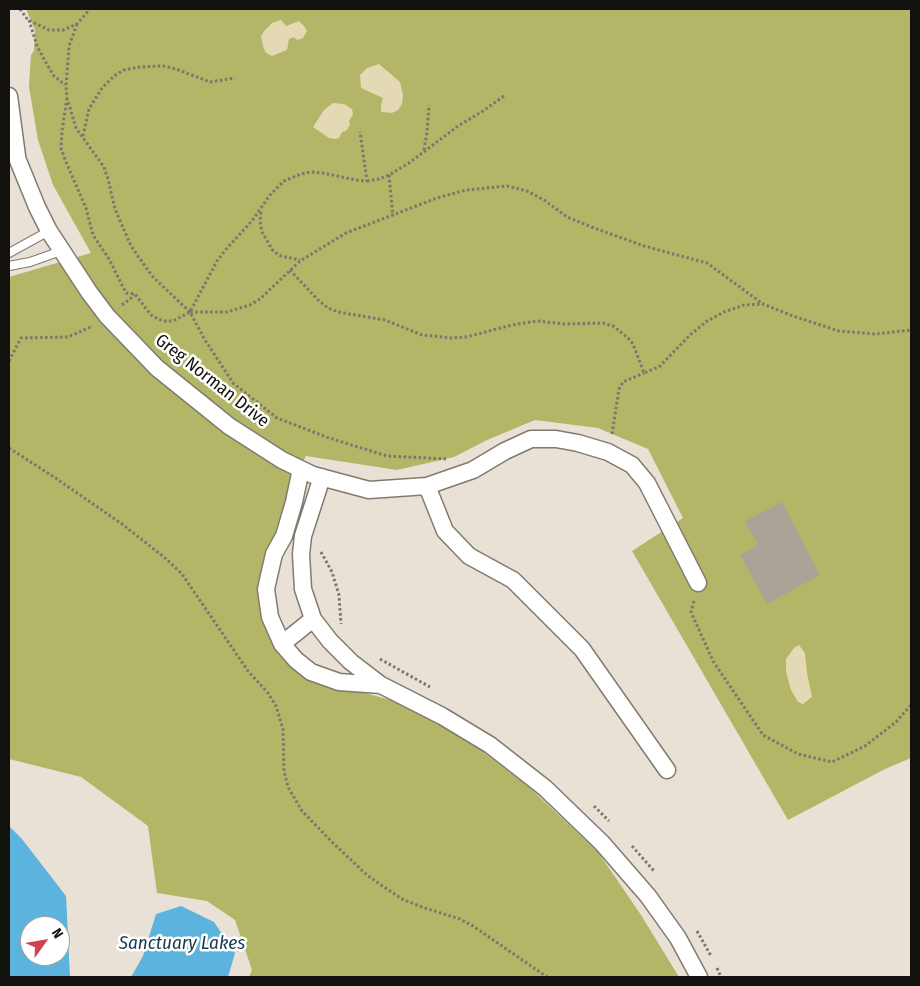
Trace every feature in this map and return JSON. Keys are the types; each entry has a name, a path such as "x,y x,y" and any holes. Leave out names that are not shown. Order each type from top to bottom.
{"street":[{"name":"Greg Norman Drive","path":"9,96 13,152 49,231 62,251 107,316 157,368 222,420 282,460 312,474 369,490 427,486 474,470 531,439 556,439 578,442 608,452 632,465 647,483 698,583"},
{"path":"312,474 301,554 303,590 313,619 351,662 381,685 442,716 490,746 545,788 602,843 648,896 678,938 699,977"},
{"path":"312,474 294,502 284,536 274,554 266,589 270,617 282,644 296,660 311,672 339,682 381,685"},
{"path":"427,486 445,532 470,556 513,580 582,649 667,770"},
{"path":"282,644 313,619"}],"lane":[{"path":"9,254 49,231"},
{"path":"9,266 30,262 62,251"}],"path":[{"path":"20,9 28,20 37,46 45,61 54,76 66,86"},
{"path":"90,9 77,24 69,46 67,98 76,128 104,167 115,209 131,246 152,276 190,312 204,340 233,383 277,418 329,438 387,456 454,460"},
{"path":"28,20 49,30 63,30 77,24"},
{"path":"82,137 88,108 102,88 114,76 124,70 163,66 210,82 235,78"},
{"path":"190,312 217,261 261,210 270,195 284,181 311,172 356,180 379,180 504,96"},
{"path":"67,98 62,131 63,154 86,208 97,242 109,259 126,293 135,294 151,315 158,320 173,321 190,312 226,312 250,305 260,299 300,261 346,233 437,198 466,190 486,187 516,187 536,195 567,217 576,221 644,246 708,263 763,304 793,316 839,331 876,334 911,330"},
{"path":"424,151 428,105"},
{"path":"360,132 367,181"},
{"path":"389,175 393,216"},
{"path":"261,210 262,232 273,252 300,261"},
{"path":"290,269 318,300 328,308 338,312 385,320 422,335 451,338 466,337 512,325 537,321 565,324 603,323 613,326 633,344 644,373"},
{"path":"9,361 20,338 68,337 89,328 135,294"},
{"path":"608,452 619,389 623,382 660,366 690,335 707,321 724,312 744,306 763,304"},
{"path":"9,448 122,524 164,557 182,574 223,637 276,706 283,729 284,771 288,787 302,812 333,843 367,874 390,891 422,907 473,926 547,977"},
{"path":"303,536 320,550 332,572 339,595 340,630"},
{"path":"698,583 691,612 713,661 764,735 798,754 832,762 865,746 896,722 911,706"}],"green space":[{"path":"26,9 911,9 911,758 885,769 788,820 632,551 683,518 648,449 598,428 535,420 487,440 454,457 397,470 306,456 287,493 257,593 281,649 347,688 401,703 470,742 530,788 598,852 641,915 679,977 249,977 252,970 235,920 207,901 157,893 148,826 81,777 9,759 9,277 91,253 53,185 38,140 29,87 35,30"}],"sand":[{"path":"281,20 286,26 299,21 307,31 303,38 297,40 294,37 289,39 287,50 272,56 266,53 261,36 272,23"},
{"path":"379,64 400,82 403,95 402,104 398,110 392,113 381,112 383,98 361,88 360,75 367,68"},
{"path":"333,103 344,104 352,109 353,114 346,131 342,132 339,138 335,139 329,138 313,127 324,110"},
{"path":"799,645 805,653 812,697 803,704 798,702 791,690 786,672 786,659 794,648"}],"water":[{"name":"Sanctuary Lakes","path":"9,826 22,839 66,896 67,916 20,916 20,966 69,966 70,977 9,977"},
{"name":"Sanctuary Lakes","path":"181,906 214,922 235,953 228,977 131,977 143,956 156,914"}],"building":[{"path":"782,502 820,575 767,604 740,555 758,545 745,521"}]}
